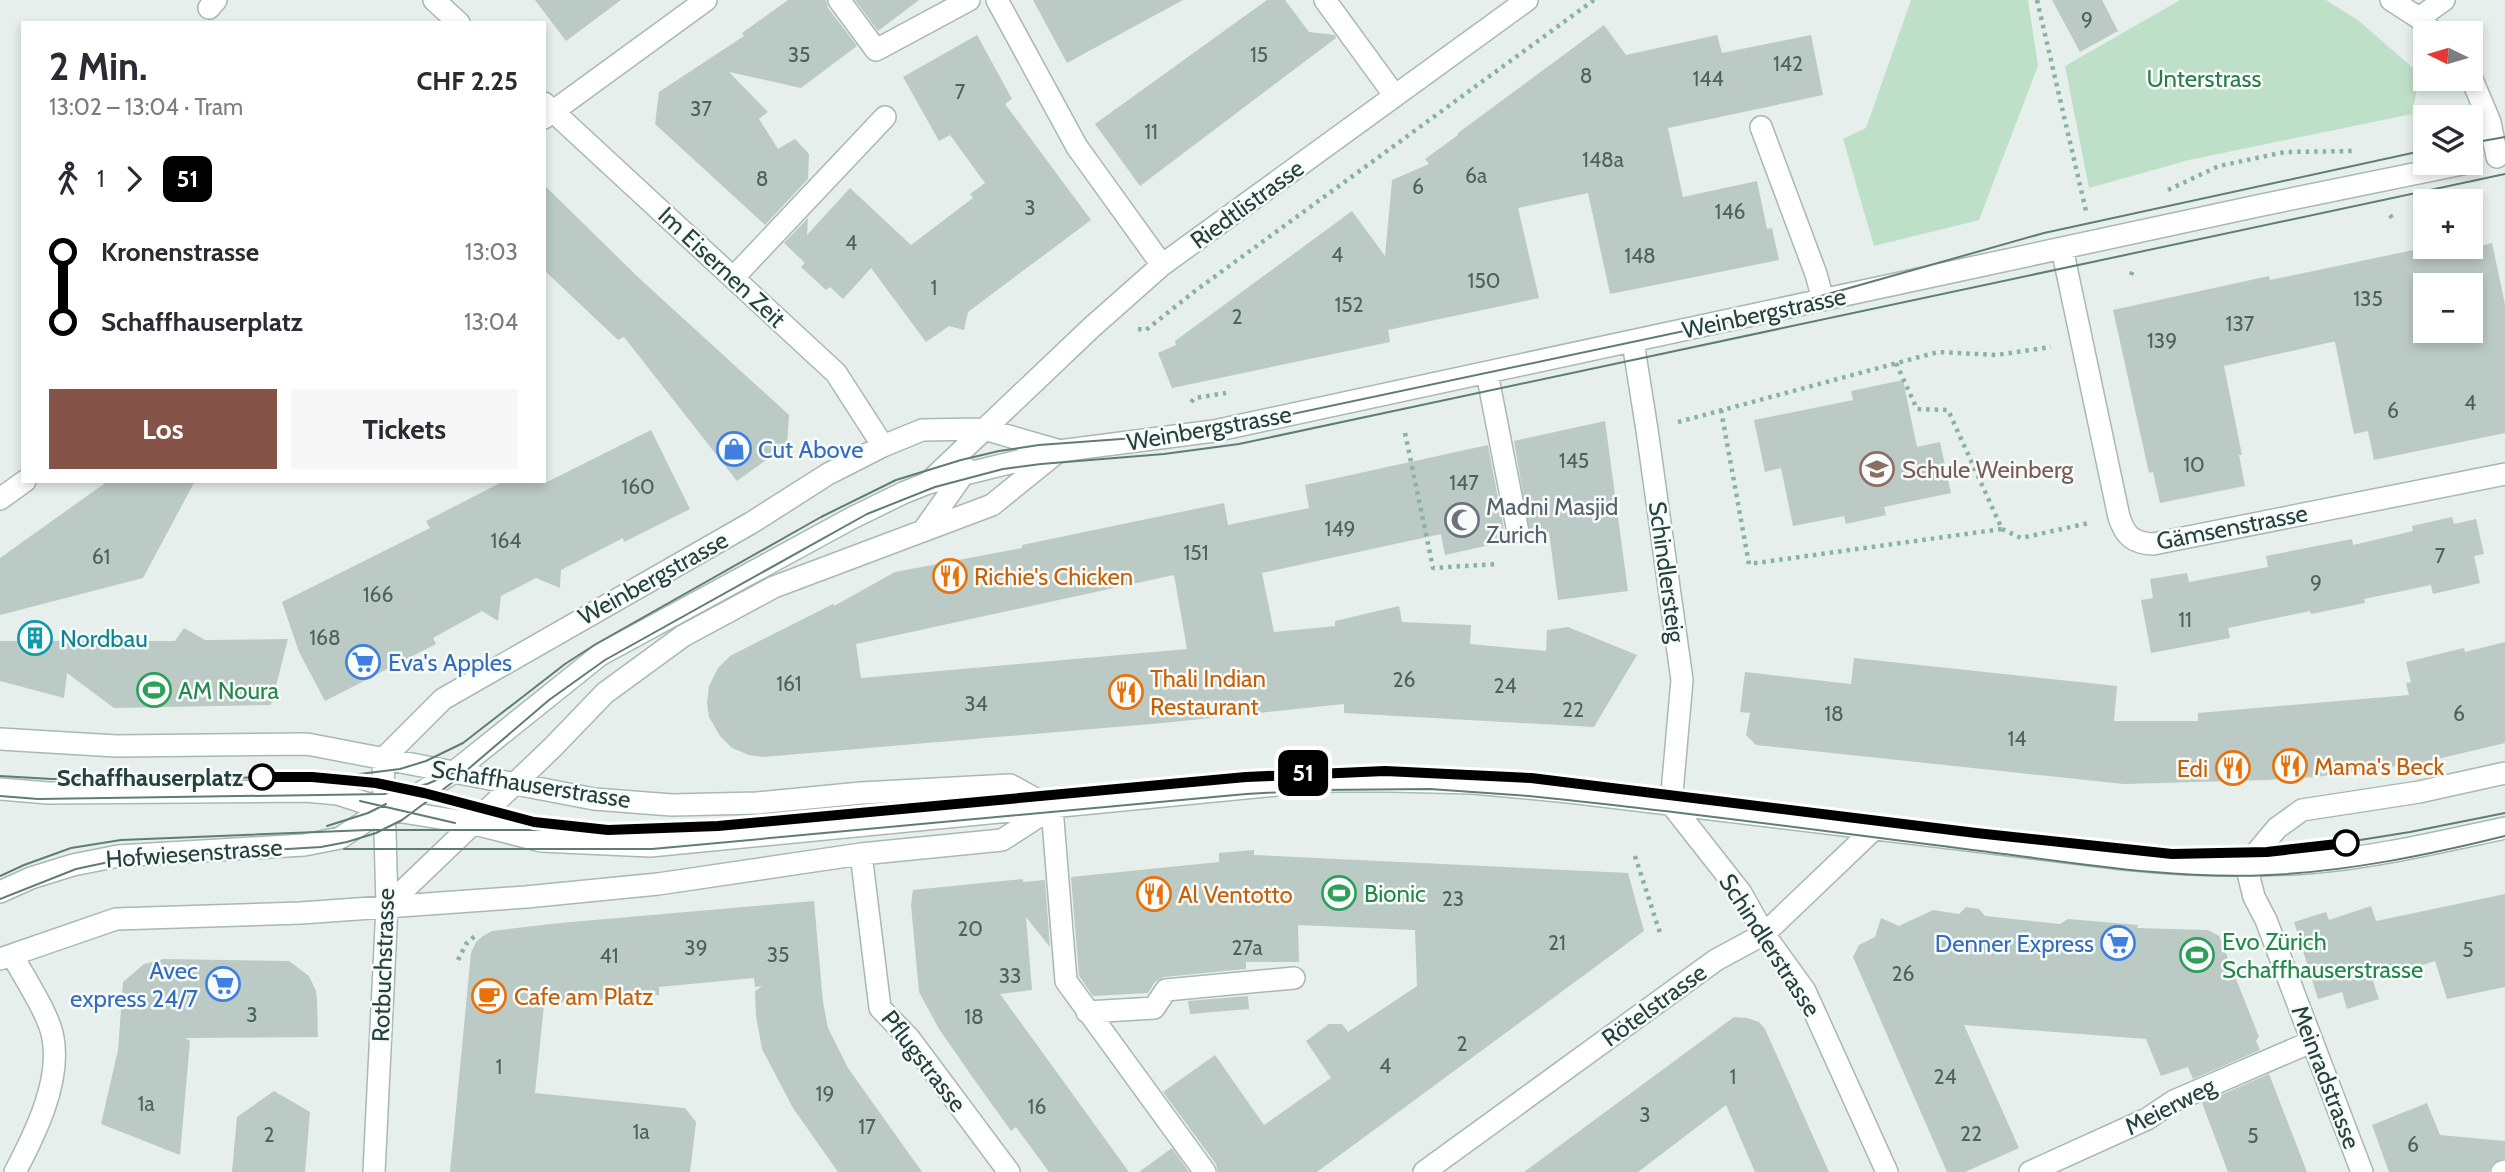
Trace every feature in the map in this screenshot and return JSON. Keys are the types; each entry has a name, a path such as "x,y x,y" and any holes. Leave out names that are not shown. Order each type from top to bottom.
{"street":[{"path":"434,0 457,21"},
{"path":"547,111 706,0"},
{"path":"839,0 876,50 969,0"},
{"path":"997,0 1077,147 1162,265"},
{"path":"1325,0 1395,96"},
{"name":"Riedtlistrasse","path":"928,483 1092,327 1162,265 1527,0"},
{"path":"2391,0 2420,21"},
{"path":"2418,19 2444,0"},
{"path":"2477,91 2501,156"},
{"name":"Im Eisernen Zeit","path":"547,111 836,373 883,446"},
{"path":"733,278 885,117"},
{"path":"1761,127 1816,274 1823,300"},
{"name":"Weinbergstrasse","path":"2483,159 2501,156"},
{"name":"Weinbergstrasse","path":"384,809 414,797 454,772 600,654 852,518 928,483 1059,451 1214,431 2413,174"},
{"name":"Gämsenstrasse","path":"2062,248 2119,517 2124,531 2138,543 2153,544 2505,474"},
{"name":"Schindlersteig","path":"1633,342 1682,680 1671,804"},
{"path":"1488,373 1518,531"},
{"path":"923,531 965,474 984,429"},
{"name":"Weinbergstrasse","path":"383,759 443,699 751,523 828,474 883,446 922,430 984,429 1059,451"},
{"path":"15,1172 35,1136 52,1079 54,1037 36,997 6,957 116,919 301,913 387,906 553,747 605,693 682,636 774,587 992,505 1059,451"},
{"path":"0,499 22,483"},
{"path":"0,739 116,746 307,744 383,759"},
{"name":"Schaffhauserstrasse","path":"383,759 594,799 673,805 757,803 861,793 1010,785 1052,808"},
{"name":"Rotbuchstrasse","path":"374,1172 387,906 383,759"},
{"path":"2246,865 2277,828 2302,810 2419,792 2505,773"},
{"name":"Schaffhauserstrasse","path":"0,789 48,793 338,794 384,809 471,824 541,841 650,846 1318,781 1473,783 1671,804 2124,859 2246,865 2306,863 2388,852 2505,828"},
{"name":"Schindlerstrasse","path":"1671,804 1741,893 1763,934 1805,991 1887,1172"},
{"path":"1052,808 1066,981 1205,1172"},
{"name":"Schaffhauserstrasse","path":"387,906 526,897 658,884 861,854 1002,840 1052,808"},
{"name":"Hofwiesenstrasse","path":"0,892 73,865 118,856 322,842 340,838 384,809"},
{"name":"Rötelstrasse","path":"1424,1172 1716,960 1763,934 1874,829"},
{"name":"Pflugstrasse","path":"861,854 880,1008 909,1038 1009,1172"},
{"name":"Meinradstrasse","path":"2246,865 2254,897 2266,920 2362,1172"},
{"path":"1087,1012 1154,1008 1166,990 1294,978"},
{"name":"Meierweg","path":"2030,1172 2147,1119 2175,1101 2311,1042"}],"path":[{"path":"1146,330 1195,291 1594,0"},
{"path":"2037,0 2086,212"},
{"path":"2165,192 2219,166 2285,152 2362,151"},
{"path":"1647,430 1938,352 1996,355 2063,345"},
{"path":"1896,363 1917,409 1948,410 2002,529"},
{"path":"1721,410 1749,564 2002,529 2021,538 2100,521"},
{"path":"1405,433 1433,568 1499,564"},
{"path":"1634,856 1660,933"}],"green space":[{"path":"1911,0 2028,0 2038,66 1979,220 1874,246 1843,139 1866,128"},
{"name":"Unterstrass","path":"2180,0 2326,0 2359,21 2413,68 2413,91 2417,91 2412,114 2189,160 2089,188 2065,66"}],"building":[{"path":"535,0 621,0 566,41"},
{"path":"788,0 826,0 828,8 857,46 801,88 729,72 768,112 759,119 778,149 795,139 809,154 808,179 765,225 655,124 659,92 744,36 742,33"},
{"path":"855,0 919,0 878,31"},
{"path":"1033,0 1183,0 1067,63"},
{"path":"1267,0 1285,0 1309,32 1335,35 1336,38 1140,186 1095,124"},
{"path":"2052,0 2102,0 2118,31 2080,52"},
{"path":"1604,25 1626,55 1717,35 1722,53 1811,35 1823,95 1668,128 1683,197 1757,181 1767,229 1772,228 1779,260 1610,294 1588,193 1518,208 1539,298 1388,330 1390,342 1172,388 1158,353 1176,345 1175,341 1352,211 1385,256 1392,180 1429,164 1425,159"},
{"path":"977,35 1012,99 1005,104 1091,220 968,312 964,330 949,326 926,342 871,268 843,299 830,287 826,290 801,267 805,263 784,243 808,218 807,235 850,188 911,245 973,198 970,194 985,183 950,135 939,141 903,77"},
{"path":"546,187 639,278 789,415 787,445 737,481 624,337 618,340 546,272"},
{"path":"2492,243 2505,304 2505,433 2374,460 2368,431 2354,434 2335,342 2332,342 2224,366 2242,455 2239,455 2245,486 2160,503 2153,472 2149,473 2113,310 2269,276 2270,280 2413,250 2413,259 2483,259 2483,245"},
{"path":"1903,380 1917,447 1940,442 1951,493 1884,507 1886,515 1846,524 1844,516 1793,526 1781,468 1765,472 1754,420 1853,400 1851,391"},
{"path":"1605,421 1628,591 1558,600 1549,532 1530,536 1514,441"},
{"path":"651,430 690,509 624,542 623,538 561,570 560,588 536,578 501,596 498,621 482,611 433,638 436,644 325,701 299,652 282,602 430,528 426,521 500,483 547,482"},
{"path":"1488,445 1508,541 1445,555 1441,534 1262,573 1274,632 1335,626 1335,621 1399,606 1402,622 1471,625 1470,644 1546,651 1547,630 1568,627 1637,655 1594,727 1344,713 1344,704 1163,723 763,757 732,748 720,736 709,717 709,686 718,668 730,656 833,604 834,606 895,572 1022,548 1022,545 1224,503 1228,525 1309,508 1305,485","holes":["1174,575 1187,649 861,678 856,644"]},
{"path":"105,483 194,483 143,578 0,615 0,558"},
{"path":"2452,517 2454,524 2476,519 2484,554 2474,556 2480,583 2433,594 2431,585 2364,599 2365,603 2228,628 2230,638 2151,653 2141,600 2153,598 2150,579 2187,573 2189,582 2268,567 2266,556 2352,539 2353,545 2413,531 2412,526"},
{"path":"184,628 205,640 288,639 271,705 114,708 67,673 64,698 0,681 0,641 175,641"},
{"path":"2505,642 2505,743 2425,762 2316,777 2124,784 1756,745 1746,735 1750,713 1740,712 1745,672 1851,684 1854,658 2117,686 2114,721 2198,721 2198,713 2409,695 2406,683 2411,682 2406,662 2464,648 2465,652"},
{"path":"1254,850 1254,855 1628,873 1644,931 1317,1172 1218,1172 1216,1164 1163,1092 1215,1055 1264,1125 1331,1078 1306,1041 1329,1024 1342,1024 1348,1032 1417,986 1415,930 1298,925 1299,962 1246,962 1246,969 1164,977 1155,982 1148,993 1093,996 1079,976 1071,877 1219,862 1219,853"},
{"path":"1023,879 1023,882 1045,880 1050,947 1026,917 1032,990 1000,994 1129,1172 1049,1172 1016,1127 1011,1131 939,1029 919,992 911,905 913,890"},
{"path":"2505,894 2505,987 2447,999 2435,961 2373,981 2379,999 2347,1009 2342,992 2318,999 2294,922 2326,912 2329,920 2371,906 2376,921"},
{"path":"814,901 823,1002 828,1028 848,1068 922,1172 838,1172 793,1108 762,1049 755,991 762,986 755,987 754,978 659,987 659,995 544,1004 535,1093 685,1108 696,1122 690,1172 450,1172 471,953 476,942 483,936 492,931 560,923"},
{"path":"1966,907 1979,909 1985,916 2060,924 2068,919 2138,925 2137,928 2208,930 2219,936 2259,1037 2256,1041 2260,1050 2193,1079 2188,1067 2161,1076 2146,1039 1964,1025 2019,1148 1965,1172 1947,1172 1853,957 1859,945 1875,937 1881,918 1899,926 1933,910 1959,914"},
{"path":"164,959 289,961 309,976 317,1000 318,1037 185,1038 190,1041 180,1155 101,1124 118,1050 123,982 144,964"},
{"path":"1248,996 1249,1009 1190,1014 1188,1001"},
{"path":"1734,1017 1759,1022 1765,1029 1829,1172 1755,1172 1726,1105 1638,1172 1524,1172"},
{"path":"2269,1074 2307,1172 2228,1172 2202,1103"},
{"path":"274,1091 310,1112 305,1172 232,1172 237,1117"},
{"path":"2427,1103 2440,1135 2505,1141 2505,1158 2493,1163 2489,1172 2389,1172 2372,1125"},
{"path":"1172,1148 1189,1172 1139,1172"}],"tram line":[{"path":"2483,141 2505,137"},
{"path":"0,776 52,779 336,777 400,769 426,761 463,743 565,664 596,644 821,517 896,480 961,460 1039,445 1162,436 1236,426 1736,320 2044,233 2413,153"},
{"path":"0,899 76,869 123,859 321,847 376,833 402,820 453,782 549,700 605,660 867,514 935,487 1003,469 1239,444 2505,174"},
{"path":"0,796 38,799 384,794 427,784 458,771"},
{"path":"0,876 71,848 121,840 368,830 652,830 1246,777 1385,771 1531,778 2172,854 2235,854 2310,848 2505,813"},
{"name":"51","path":"262,777 312,777 376,783 534,822 608,830 718,826 1246,777 1385,771 1531,778 1976,833 2172,854 2267,852 2346,843"},
{"path":"344,849 652,849 1246,794 1430,789 1586,802 2089,865 2198,875 2270,875 2330,870 2418,856 2505,836"},
{"path":"431,794 501,815 539,823"},
{"path":"360,801 455,823"},
{"path":"327,826 368,813 386,804"}],"place":[{"name":"Cut Above","path":"734,449"},
{"name":"Schule Weinberg","path":"1877,469"},
{"name":"Madni Masjid Zurich","path":"1462,520"},
{"name":"Richie's Chicken","path":"950,576"},
{"name":"Nordbau","path":"35,638"},
{"name":"Eva's Apples","path":"363,662"},
{"name":"AM Noura","path":"154,690"},
{"name":"Thali Indian Restaurant","path":"1126,692"},
{"name":"Mama's Beck","path":"2290,766"},
{"name":"Edi","path":"2233,768"},
{"name":"Schaffhauserplatz","path":"262,777"},
{"name":"Bionic","path":"1339,893"},
{"name":"Al Ventotto","path":"1154,894"},
{"name":"Denner Express","path":"2118,943"},
{"name":"Evo Zürich Schaffhauserstrasse","path":"2197,955"},
{"name":"Avec express 24/7","path":"223,984"},
{"name":"Cafe am Platz","path":"489,996"}]}
